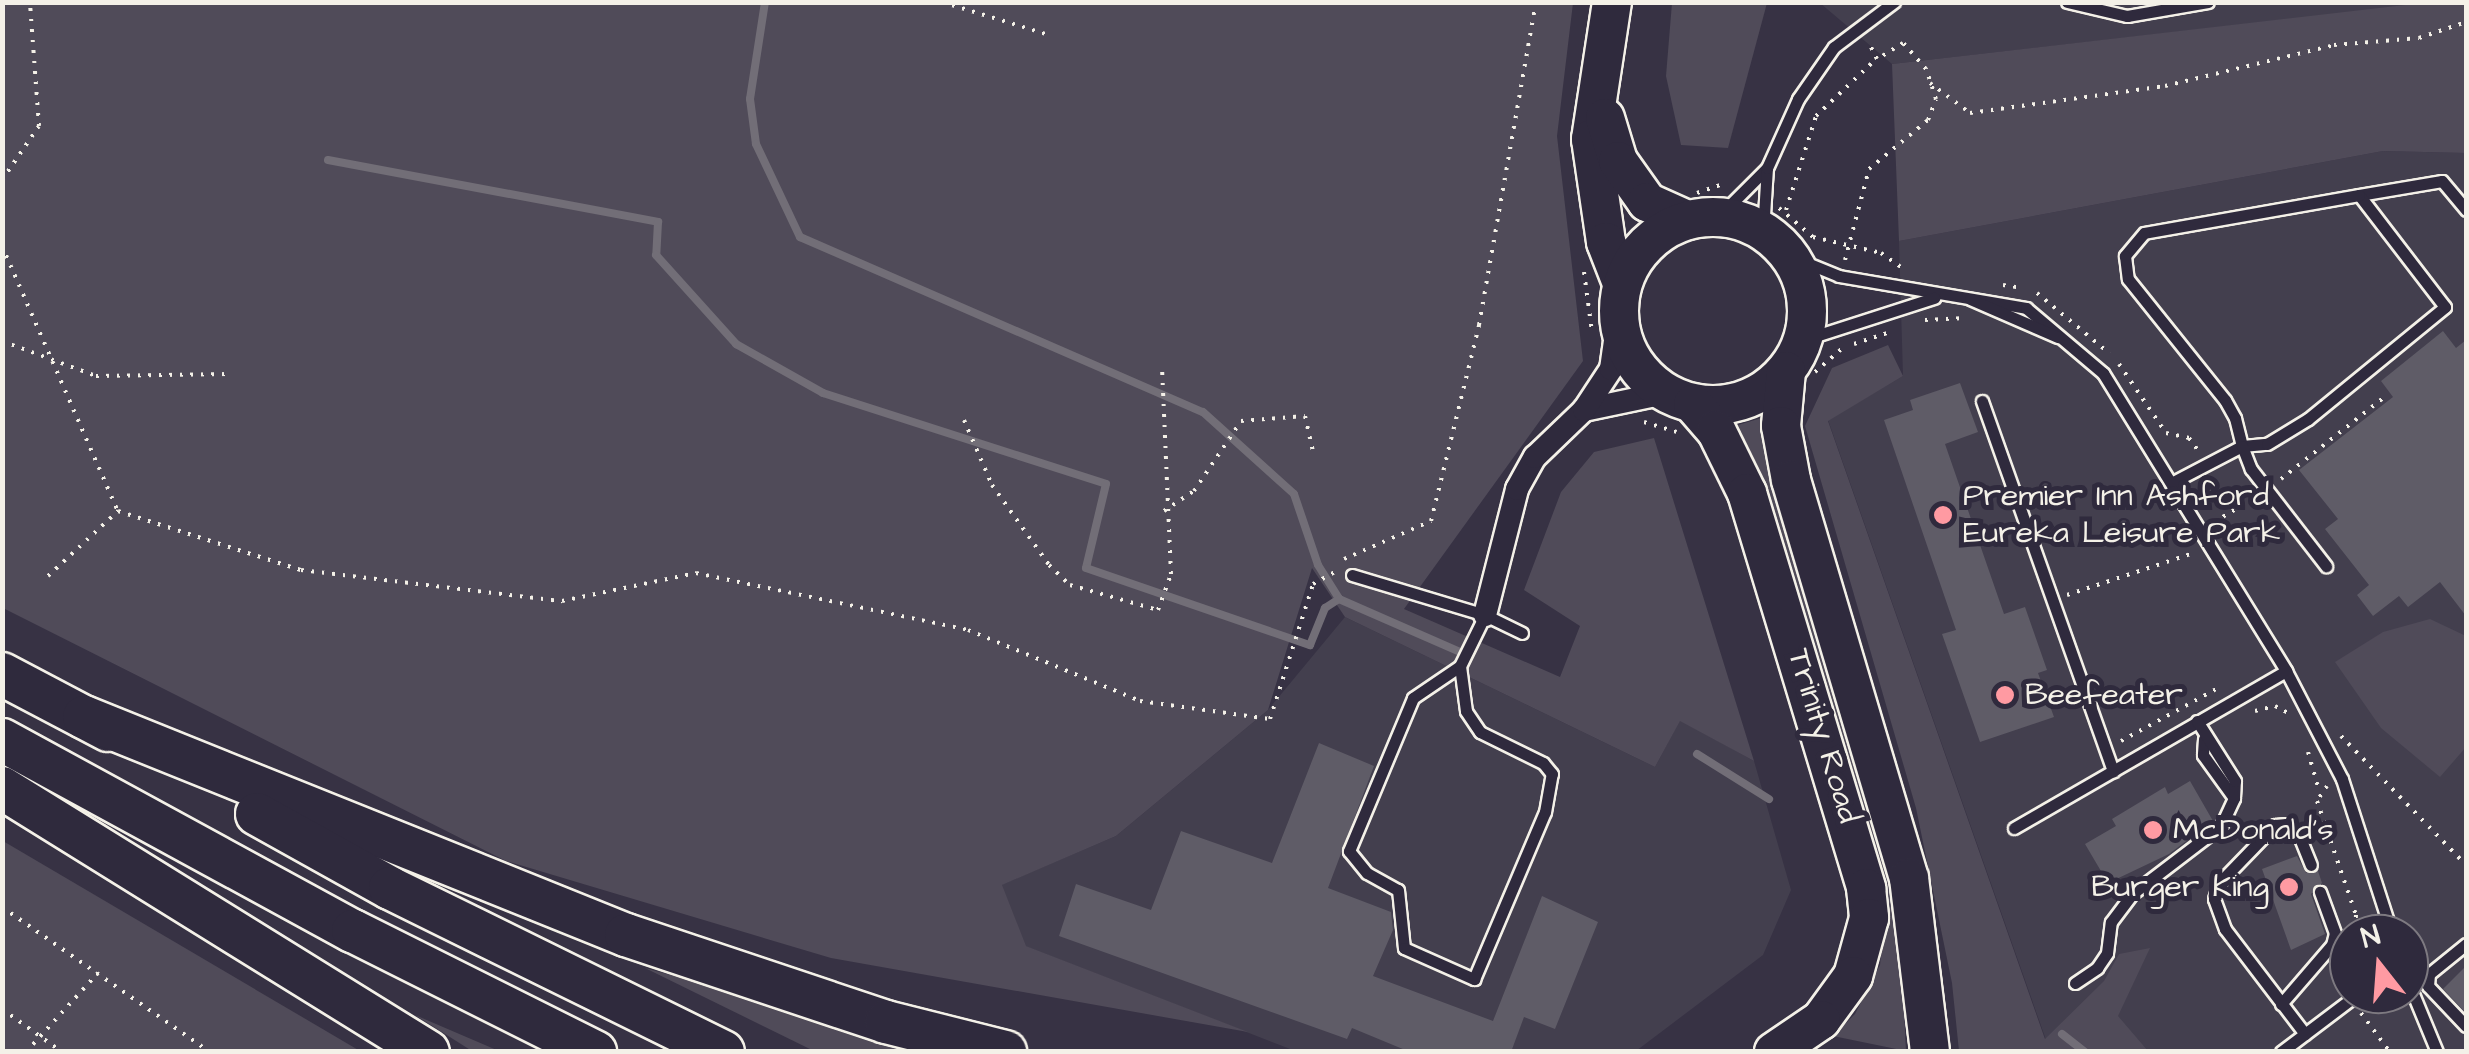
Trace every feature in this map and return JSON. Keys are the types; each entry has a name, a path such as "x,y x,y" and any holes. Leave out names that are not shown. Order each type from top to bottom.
{"highway":[{"path":"2,674 390,888 723,1052"},
{"path":"84,717 626,935 886,1022 1005,1052"},
{"path":"2,740 370,940 595,1052"},
{"path":"2,788 428,1052"}],"main road":[{"name":"Trinity Road","path":"1612,2 1596,82 1591,138 1596,190 1629,357 1716,430 1747,493 1866,888 1869,918 1853,976 1821,1020 1774,1052"},
{"name":"Trinity Road","path":"1596,82 1612,146 1631,182 1665,215 1780,232 1807,307 1782,426 1791,480 1909,878 1930,1052"},
{"path":"1620,301 1639,252 1703,218"},
{"path":"1679,398 1733,404 1759,394 1794,356"}],"street":[{"path":"1485,615 1517,489 1556,432 1584,410 1610,369 1620,301"},
{"path":"1584,410 1679,398"}],"lane":[{"path":"1703,218 1767,168 1819,63 1858,23 1894,2"},
{"path":"2066,2 2127,16 2200,3"},
{"path":"1767,168 1780,232 1839,276 1938,297 1970,299 2067,340 2124,399 2286,670 2342,779 2386,914"},
{"path":"2326,566 2267,491 2242,446 2225,400 2128,279 2132,242 2144,233 2442,182 2466,210"},
{"path":"2174,482 2242,446 2267,444 2308,418 2445,307 2359,195"},
{"path":"1794,356 1938,297"},
{"path":"1982,401 2112,770"},
{"path":"1352,576 1485,615 1522,633"},
{"path":"1460,666 1413,698 1349,851 1367,873 1398,890 1404,948 1474,979 1545,812 1552,774 1543,762 1480,732 1466,711 1460,666 1470,638 1485,615"},
{"path":"2014,828 2286,670"},
{"path":"2075,983 2097,968 2111,922 2133,893 2221,826 2234,798 2236,782 2204,738 2198,720"},
{"path":"2305,1034 2216,916 2219,884 2275,825 2286,824 2300,838 2311,865"},
{"path":"2282,1004 2332,945 2335,933 2320,892"},
{"path":"2466,944 2429,974 2428,986 2466,1026"},
{"path":"2281,1052 2331,1014"},
{"path":"2422,1014 2438,1052"}],"path":[{"path":"2,180 39,126 30,2"},
{"path":"942,2 1046,34"},
{"path":"2,246 118,511 301,570 562,601 696,572 968,630 1140,700 1270,719 1291,662 1312,584 1336,572 1346,556 1431,521 1479,326 1536,2"},
{"path":"1930,84 1970,113 2165,86 2334,45 2419,38 2466,22"},
{"path":"1858,23 1877,59"},
{"path":"1780,232 1816,116 1877,59 1903,43 1936,98 1928,120 1869,169 1849,248"},
{"path":"1851,344 1924,320 1982,320"},
{"path":"2,340 96,376 230,374"},
{"path":"965,422 1016,525 1070,585 1158,610 1169,580 1162,370"},
{"path":"2210,525 2267,491 2382,399"},
{"path":"1164,511 1194,490 1241,422 1304,416 1314,456"},
{"path":"48,576 118,511"},
{"path":"2051,601 2211,547"},
{"path":"2353,746 2466,865"},
{"path":"2342,779 2319,790 2317,801 2356,914"},
{"path":"2,907 210,1052"},
{"path":"26,1052 98,972"},
{"path":"2,1008 62,1052"},
{"path":"2366,1014 2390,1052"}],"shaded area":[{"path":"2431,2 2466,3 2466,153 2383,151 1899,241 1892,64"},
{"path":"2,3 1573,3 1557,136 1583,361 1404,609 1560,677 1580,626 1524,590 1561,492 1594,452 1654,438 1754,761 1680,721 1655,767 1345,617 1312,568 1268,710 1116,836 1002,885 1026,946 1248,1032 831,958 506,861 3,608"},
{"path":"1672,3 1767,3 1728,148 1681,145 1666,76"},
{"path":"1820,3 2431,3 1892,64"},
{"path":"2383,151 2466,153 2466,1051 2138,1051 2046,1040 1828,420 1903,376 1899,241"},
{"path":"1888,345 1903,376 1828,421 2045,1039 2104,981 2119,954 2150,948 2118,1016 2148,1051 1959,1051 1952,983 1916,808 1805,426 1832,368"},
{"path":"1768,416 1885,849 1900,931 1906,1051 1833,1036 1855,1014 1880,965 1886,903 1760,475 1738,425"},
{"path":"1345,617 1655,767 1680,720 1754,761 1791,890 1763,955 1636,1051 1298,1052 1025,946 1001,885 1116,836 1268,710"},
{"path":"2430,619 2466,636 2466,747 2440,777 2381,728 2335,662 2383,632"},
{"path":"3,841 360,1051 3,1051"},
{"path":"645,968 721,989 939,1051 814,1051"},
{"path":"415,1015 499,1051 472,1051"}],"building":[{"path":"2443,331 2456,348 2466,340 2466,616 2440,582 2408,607 2399,596 2373,616 2357,595 2369,585 2325,529 2338,519 2299,470 2393,397 2381,381"},
{"path":"1960,383 1978,432 1945,444 2004,614 2025,607 2047,670 2038,673 2054,717 1980,742 1942,634 1956,630 1884,420 1913,410 1910,400"},
{"path":"1319,743 1374,766 1328,888 1391,912 1393,930 1373,976 1493,1021 1542,896 1598,922 1555,1029 1524,1017 1511,1052 1410,1052 1352,1028 1347,1039 1059,936 1076,884 1151,910 1181,831 1272,863"},
{"name":"McDonald's","path":"2190,781 2213,821 2169,854 2108,883 2085,844 2116,826 2112,819 2165,787 2168,794"},
{"path":"2297,856 2306,873 2318,871 2322,883 2311,894 2325,934 2291,950 2262,869"},
{"path":"2466,966 2466,1013 2443,989"}],"waterway":[{"path":"765,2 750,99 756,144 800,237 1203,412 1294,494 1318,565 1339,599 1458,651"},
{"path":"328,160 658,222 656,255 736,344 823,393 1106,484 1086,568 1310,645 1325,608 1339,599"},
{"path":"1697,754 1769,799"},
{"path":"2062,1034 2085,1052"}],"place":[{"name":"Premier Inn Ashford Eureka Leisure Park","path":"1943,515"},
{"name":"Beefeater","path":"2005,695"},
{"name":"McDonald's","path":"2153,830"},
{"name":"Burger King","path":"2289,887"}]}
